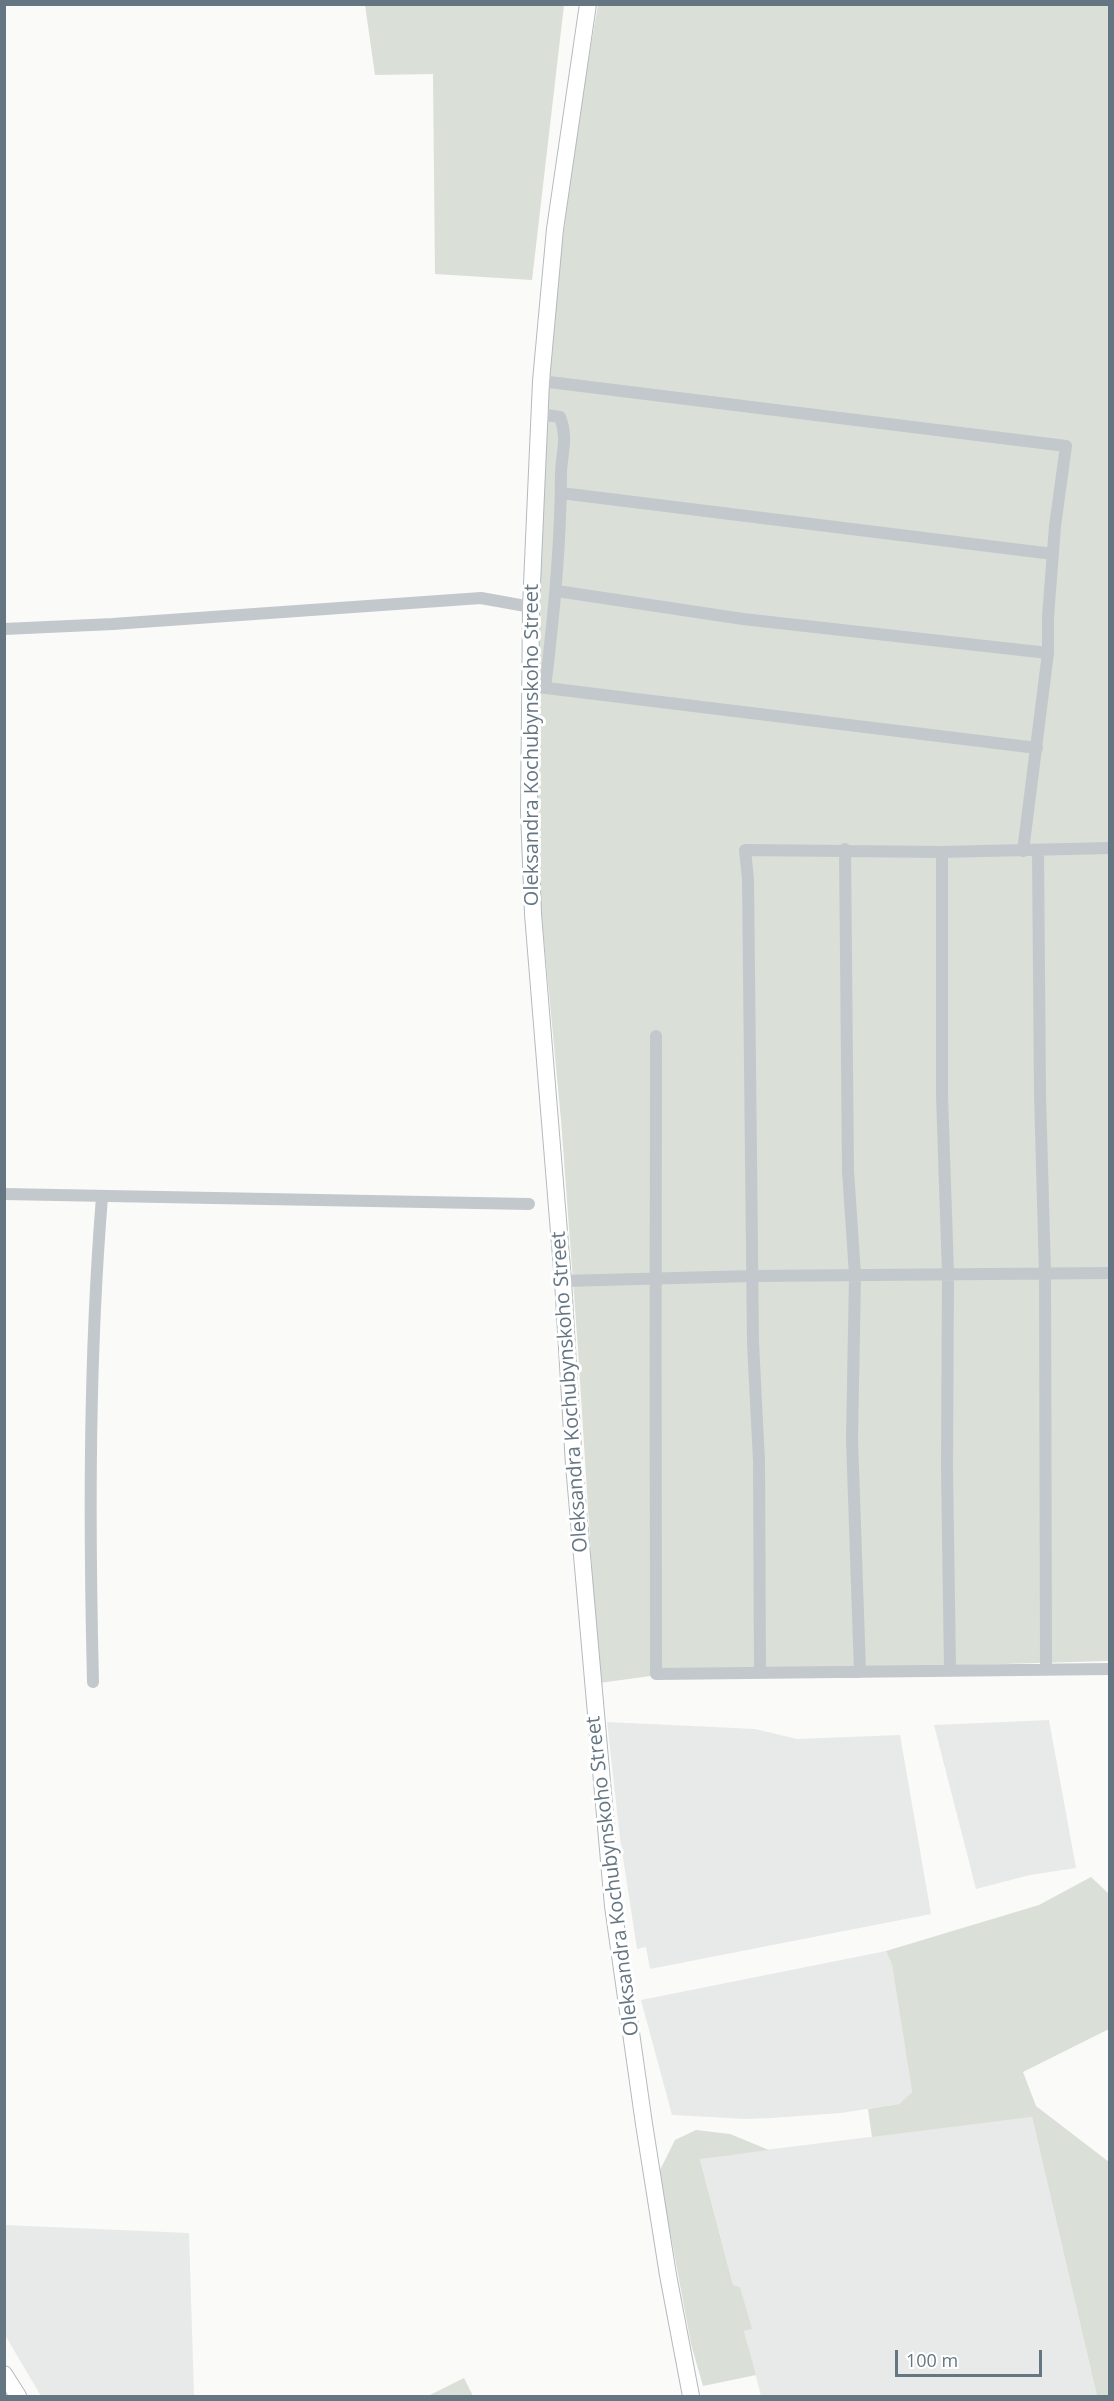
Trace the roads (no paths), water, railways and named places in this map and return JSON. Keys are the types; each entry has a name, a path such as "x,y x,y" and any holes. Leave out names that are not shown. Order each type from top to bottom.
{"street":[{"name":"Oleksandra Kochubynskoho Street","path":"588,4 555,229 539,414 531,607 537,687 529,812 533,914 563,1281 577,1499 613,1906 645,2135 691,2397"},
{"path":"541,381 1066,446 1053,554 1048,653 1023,851"},
{"path":"539,414 560,417 565,431 557,591 537,687 1037,748"},
{"path":"561,493 1053,554"},
{"path":"557,591 743,619 1048,653"},
{"path":"4,629 113,624 481,598 531,607"},
{"path":"760,1672 759,1472 752,1276 746,850 845,849 942,852 1110,848"},
{"path":"845,849 848,1171 855,1275 852,1439 860,1672"},
{"path":"1038,851 1040,1095 1045,1274 1046,1670"},
{"path":"942,852 942,1095 948,1274 947,1467 951,1670"},
{"path":"656,1036 654,1279 657,1440 656,1674 1110,1669"},
{"path":"4,1194 529,1204"},
{"path":"93,1682 91,1584 94,1314 102,1197"},
{"path":"563,1281 752,1276 1110,1273"},
{"path":"4,2374 18,2397"}]}
